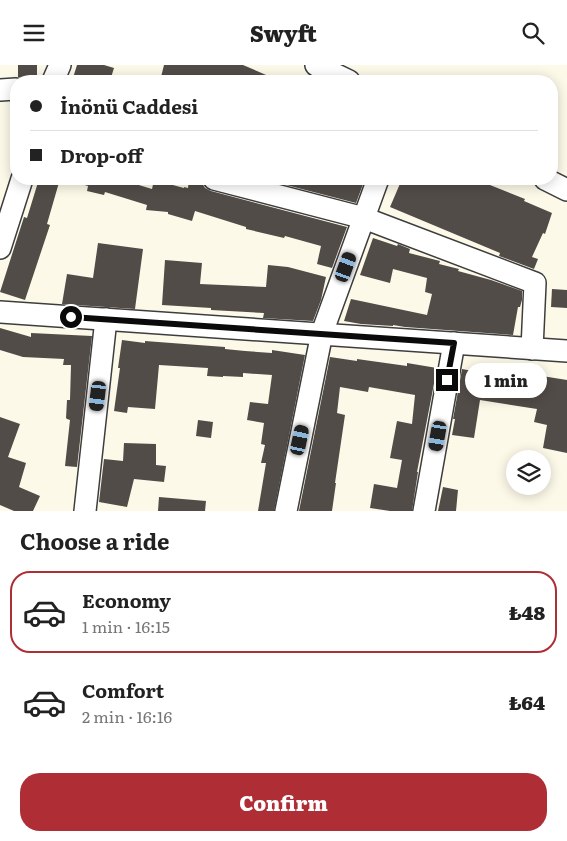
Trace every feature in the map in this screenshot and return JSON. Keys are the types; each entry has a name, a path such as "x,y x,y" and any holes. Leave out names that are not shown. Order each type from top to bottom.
{"street":[{"path":"316,65 337,75"},
{"path":"0,248 20,185"},
{"path":"238,185 364,217 535,283 532,349"},
{"path":"286,511 322,333 376,185"},
{"path":"0,312 567,351"},
{"path":"85,511 106,319"},
{"path":"424,511 454,343"}],"building":[{"path":"18,65 37,65 37,75 18,75"},
{"path":"77,65 104,65 114,68 112,75 74,75"},
{"path":"164,65 243,65 266,75 162,75"},
{"path":"37,185 58,185 47,224 50,225 25,300 0,292 24,217 27,218"},
{"path":"84,185 139,185 152,189 153,185 173,185 188,188 188,185 203,185 211,191 347,227 332,268 317,264 321,246 285,236 284,238 246,229 246,227 195,211 192,221 168,214 168,212 146,210 147,205 105,192 104,195 87,191 88,186"},
{"path":"286,185 363,185 356,203"},
{"path":"399,185 490,185 525,199 524,201 552,213 545,234 543,233 532,257 538,259 534,269 499,256 500,253 390,207"},
{"path":"373,238 397,246 398,244 410,249 409,253 440,261 439,264 459,269 458,271 522,291 522,300 520,307 518,307 513,335 361,324 344,321 351,299 427,315 432,294 425,292 427,278 393,269 390,283 360,275"},
{"path":"98,243 143,249 135,309 62,304 67,274 93,278"},
{"path":"165,260 202,263 200,284 266,287 268,265 288,267 326,277 321,300 313,321 263,318 264,313 162,305"},
{"path":"552,289 567,290 567,308 551,307"},
{"path":"0,328 31,337 31,333 92,336 77,467 65,466 70,420 66,418 67,400 70,400 71,365 63,365 64,359 23,357 0,350"},
{"path":"122,340 225,347 225,349 272,353 272,350 305,355 274,511 258,511 266,463 261,463 265,445 261,444 264,423 247,420 250,402 268,404 272,375 243,373 243,377 207,376 208,368 159,365 155,409 128,407 127,413 114,411"},
{"path":"330,357 407,366 407,363 437,368 417,472 412,511 390,511 370,508 374,484 397,488 402,460 390,458 397,421 412,424 415,395 369,387 368,392 340,387 337,413 345,415 332,511 299,511"},
{"path":"462,369 489,374 490,371 542,379 542,376 567,380 567,453 543,448 547,425 534,422 537,409 480,400 474,438 452,435"},
{"path":"0,417 20,424 8,457 26,463 19,487 40,496 33,511 14,511 0,505"},
{"path":"198,420 213,422 211,438 196,436"},
{"path":"124,443 156,444 156,465 166,466 164,482 134,479 127,507 99,502 104,459 123,461"},
{"path":"443,487 458,490 456,511 438,511"},
{"path":"159,497 206,501 205,511 158,511"}],"route":[{"path":"71,317 454,343 447,380"}]}
